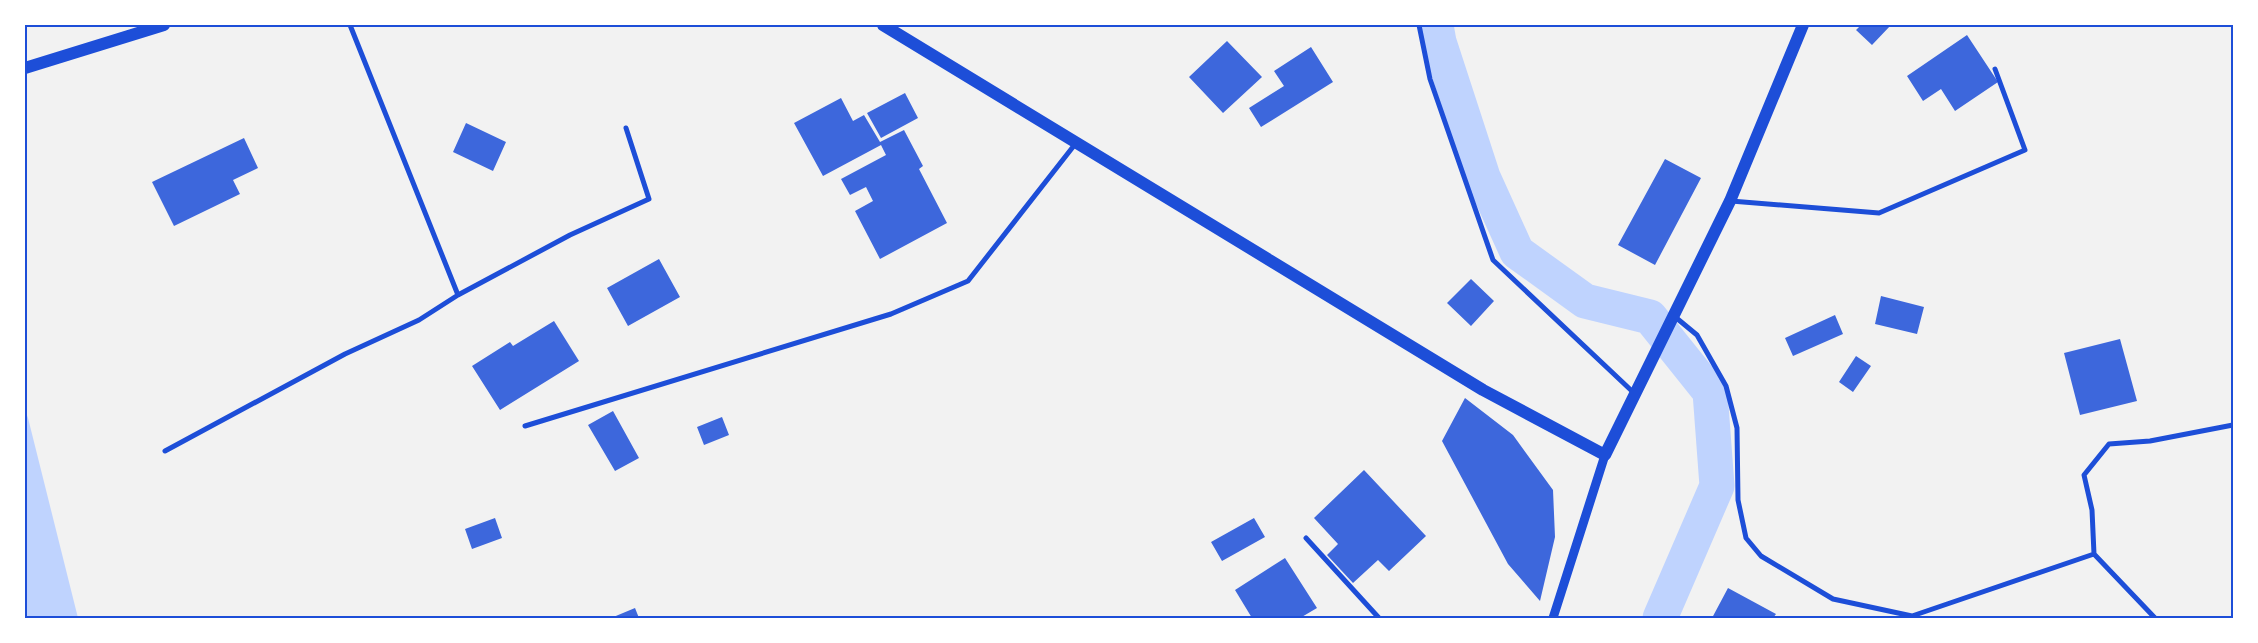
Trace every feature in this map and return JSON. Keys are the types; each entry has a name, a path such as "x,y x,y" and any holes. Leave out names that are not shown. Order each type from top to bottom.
{"main road":[{"path":"25,68 164,25"},
{"path":"883,25 1483,390 1605,455 1730,201 1803,25"}],"street":[{"path":"350,25 458,296"},
{"path":"1419,25 1430,79 1493,260 1636,394"},
{"path":"1730,201 1879,213 2025,150 1995,69"},
{"path":"165,451 345,354 419,320 458,296 570,235 649,198 626,128"},
{"path":"525,426 891,314 968,281 1077,142"},
{"path":"1674,318 1697,335 1726,386 1737,428 1738,500 1746,538 1761,556 1833,599 1912,616 2094,554"},
{"path":"2154,618 2094,554 2092,510 2084,475 2109,444 2150,441 2233,425"},
{"path":"1553,618 1605,455"},
{"path":"1306,538 1379,618"}],"water":[{"path":"25,410 28,418 78,618 25,618"}],"building":[{"path":"1861,25 1891,25 1872,45 1856,30"},
{"path":"1967,35 1998,82 1955,111 1941,89 1923,101 1907,76"},
{"path":"1227,41 1262,77 1223,113 1189,77"},
{"path":"1311,47 1333,82 1261,127 1249,108 1284,86 1274,71"},
{"path":"905,93 918,118 881,138 867,113"},
{"path":"841,98 853,121 864,115 880,142 904,130 923,166 919,169 947,223 880,259 855,211 873,201 866,187 850,195 841,179 886,155 881,145 823,176 794,123"},
{"path":"466,123 506,142 493,171 453,152"},
{"path":"244,138 258,168 233,180 240,194 174,226 152,182"},
{"path":"1665,159 1701,178 1655,265 1618,245"},
{"path":"659,259 680,297 628,326 607,288"},
{"path":"1471,279 1494,301 1471,326 1447,303"},
{"path":"1881,296 1924,307 1917,334 1875,324"},
{"path":"1835,315 1843,334 1793,356 1785,338"},
{"path":"554,321 579,361 500,410 472,366 510,342 513,346"},
{"path":"2120,339 2137,401 2080,415 2064,353"},
{"path":"1856,356 1871,366 1853,392 1839,382"},
{"path":"1465,398 1513,435 1553,490 1555,537 1540,601 1508,564 1442,441"},
{"path":"613,411 639,458 615,471 588,425"},
{"path":"722,417 729,435 704,445 697,427"},
{"path":"1364,470 1426,536 1389,571 1378,560 1353,583 1327,555 1338,544 1314,518"},
{"path":"495,518 502,538 472,549 465,529"},
{"path":"1254,518 1265,537 1222,561 1211,542"},
{"path":"1285,558 1317,608 1300,618 1252,618 1235,590"},
{"path":"1728,588 1776,614 1773,618 1712,618"},
{"path":"635,608 639,618 611,618"}],"waterway":[{"path":"1436,25 1439,42 1483,177 1517,252 1585,301 1650,317 1710,392 1717,486 1660,618"}]}
